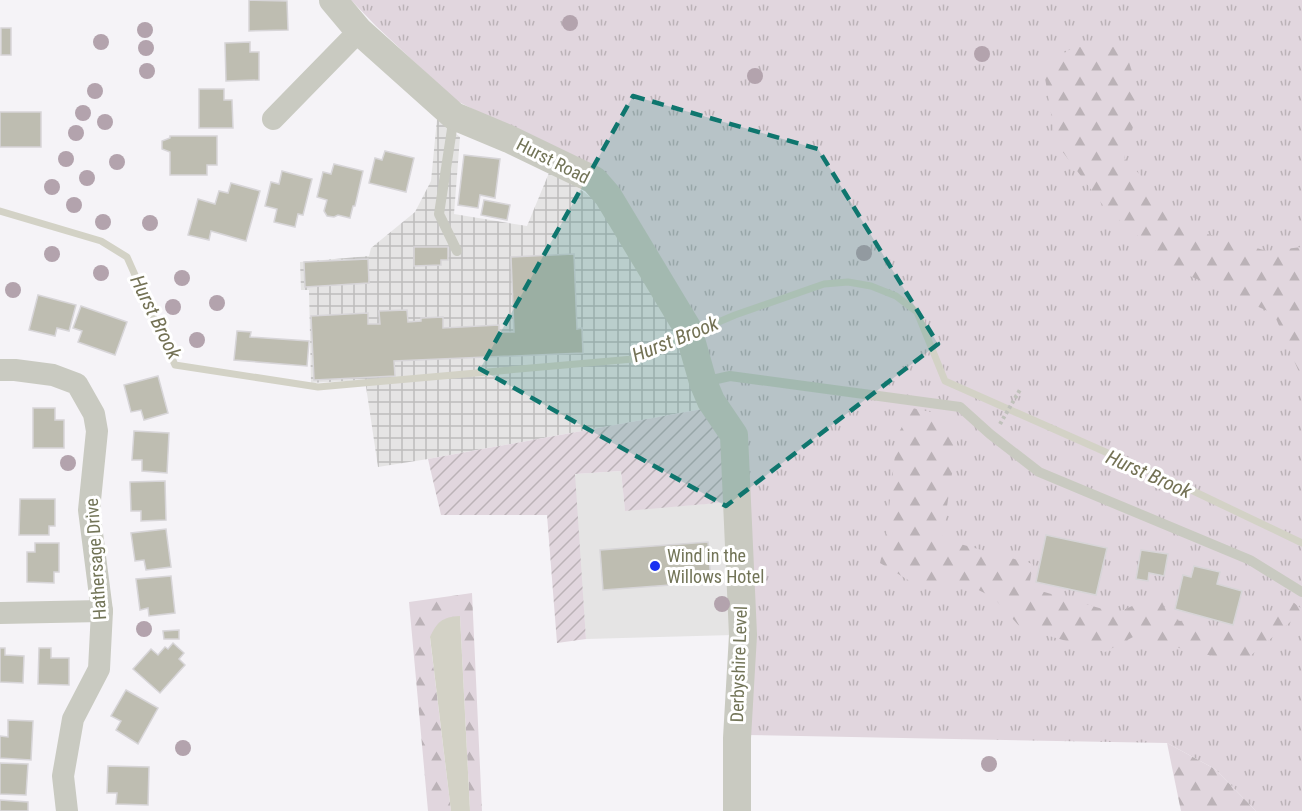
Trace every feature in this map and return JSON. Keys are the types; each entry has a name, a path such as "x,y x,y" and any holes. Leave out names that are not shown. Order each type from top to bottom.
{"street":[{"name":"Hurst Road","path":"333,0 359,31 454,116 509,139 594,180 608,196 688,329 700,374"},
{"path":"273,119 359,31"},
{"name":"Hathersage Drive","path":"0,370 53,375 77,384 94,414 97,431 89,510 102,611 99,669 74,719 63,776 68,811"},
{"name":"Derbyshire Level","path":"700,374 711,401 734,435 743,635 737,738 737,811"},
{"path":"0,613 102,611"}],"lane":[{"path":"454,116 439,214 457,251"},
{"path":"700,374 960,407 1039,472 1250,560 1302,592"}],"path":[{"path":"1001,422 1021,388"}],"highlighted area":[{"path":"633,96 818,149 938,344 726,506 480,369"}],"shaded area":[{"path":"437,119 460,137 454,214 527,226 551,168 600,204 680,335 702,409 378,467 365,380 311,383 309,290 301,290 300,262 369,256 371,248 415,212 431,181"},
{"path":"621,471 625,510 730,502 733,635 586,639 574,474"},
{"path":"460,616 470,811 451,811 430,637 441,621"}],"green space":[{"path":"351,0 1302,0 1302,811 1256,811 1215,769 1167,743 745,735 717,386 698,322 563,155 455,100"},
{"path":"1074,47 1124,47 1141,99 1124,158 1193,230 1267,251 1302,247 1302,379 1274,314 1181,272 1105,208 1056,143 1043,66"},
{"path":"912,408 940,414 959,428 942,539 1033,564 1030,581 1034,589 1119,612 1154,596 1162,602 1170,619 1240,632 1248,631 1289,599 1302,609 1302,612 1242,663 1133,637 1105,652 1021,628 994,598 965,583 923,589 880,563 886,536 897,436"},
{"path":"702,409 726,431 730,502 625,511 621,471 575,474 586,639 557,643 547,515 441,515 428,459"},
{"path":"472,593 482,811 470,811 460,616 430,638 451,811 428,811 409,602"},
{"path":"1167,743 1215,769 1256,811 1181,811"}],"building":[{"path":"249,0 287,1 288,30 249,31"},
{"path":"1,28 11,28 11,55 1,55"},
{"path":"250,42 250,52 259,52 259,80 226,81 225,43"},
{"path":"199,89 224,89 224,100 232,100 233,128 199,128"},
{"path":"0,112 41,112 41,147 0,147"},
{"path":"170,136 217,136 217,165 207,165 207,175 170,175 170,152 162,149 162,141"},
{"path":"385,151 414,158 406,192 369,183 375,158 382,160"},
{"path":"464,155 500,159 495,198 480,195 478,208 458,205"},
{"path":"334,164 363,171 350,218 338,215 327,216 324,211 327,200 317,197 323,172 331,174"},
{"path":"282,171 312,179 303,215 298,214 295,227 274,222 277,209 265,206 271,182 279,184"},
{"path":"231,183 260,191 246,241 211,231 209,240 188,235 198,199 215,204 219,191 228,193"},
{"path":"484,200 510,205 507,220 481,215"},
{"path":"414,247 448,247 448,260 441,260 441,265 414,266"},
{"path":"574,254 577,329 582,328 583,353 394,361 395,376 314,380 311,316 368,313 368,324 380,324 379,311 407,310 408,322 421,321 421,318 443,317 443,328 499,325 499,332 514,332 511,257"},
{"path":"368,259 369,283 305,287 304,262"},
{"path":"38,295 76,305 69,331 57,328 55,336 29,330"},
{"path":"81,306 127,322 115,355 78,342 82,331 73,328"},
{"path":"237,331 251,332 250,337 309,341 307,366 234,360"},
{"path":"158,376 168,413 144,420 141,410 131,412 124,385"},
{"path":"33,408 55,408 55,420 64,420 64,448 33,448"},
{"path":"134,431 169,433 167,473 142,471 142,460 132,460"},
{"path":"165,481 166,520 141,521 141,511 131,511 130,482"},
{"path":"20,499 55,499 55,526 49,526 49,535 19,535"},
{"path":"166,529 171,567 146,570 144,560 135,561 131,533"},
{"path":"1046,535 1107,548 1096,595 1036,582"},
{"name":"Wind in the Willows Hotel","path":"708,542 711,582 603,590 600,550"},
{"path":"35,543 59,543 59,572 54,572 54,583 27,582 27,552 35,552"},
{"path":"1141,550 1168,554 1164,576 1149,573 1148,581 1136,579"},
{"path":"1194,566 1220,572 1217,584 1242,591 1233,625 1175,609 1183,575 1191,577"},
{"path":"171,576 175,613 149,616 148,608 140,610 136,579"},
{"path":"179,630 179,639 164,639 163,631"},
{"path":"173,643 184,653 179,659 185,665 160,693 133,669 151,649 158,655 165,647 168,649"},
{"path":"0,648 5,648 5,655 24,656 23,683 0,682"},
{"path":"39,648 51,648 51,658 69,658 69,685 38,684"},
{"path":"126,690 158,708 138,744 116,730 121,721 111,716"},
{"path":"8,720 33,721 31,760 0,758 0,736 8,737"},
{"path":"0,763 28,764 26,795 0,794"},
{"path":"108,766 149,767 148,805 116,804 117,793 107,793"},
{"path":"0,800 28,802 28,811 0,811"}],"waterway":[{"name":"Hurst Brook","path":"0,211 101,241 127,257 175,365 318,387 633,359 685,337"},
{"name":"Hurst Brook","path":"695,332 735,315 824,284 848,282 871,286 896,296 917,312 945,381 1189,489 1302,543"}],"place":[{"name":"Wind in the Willows Hotel","path":"655,566"}]}
